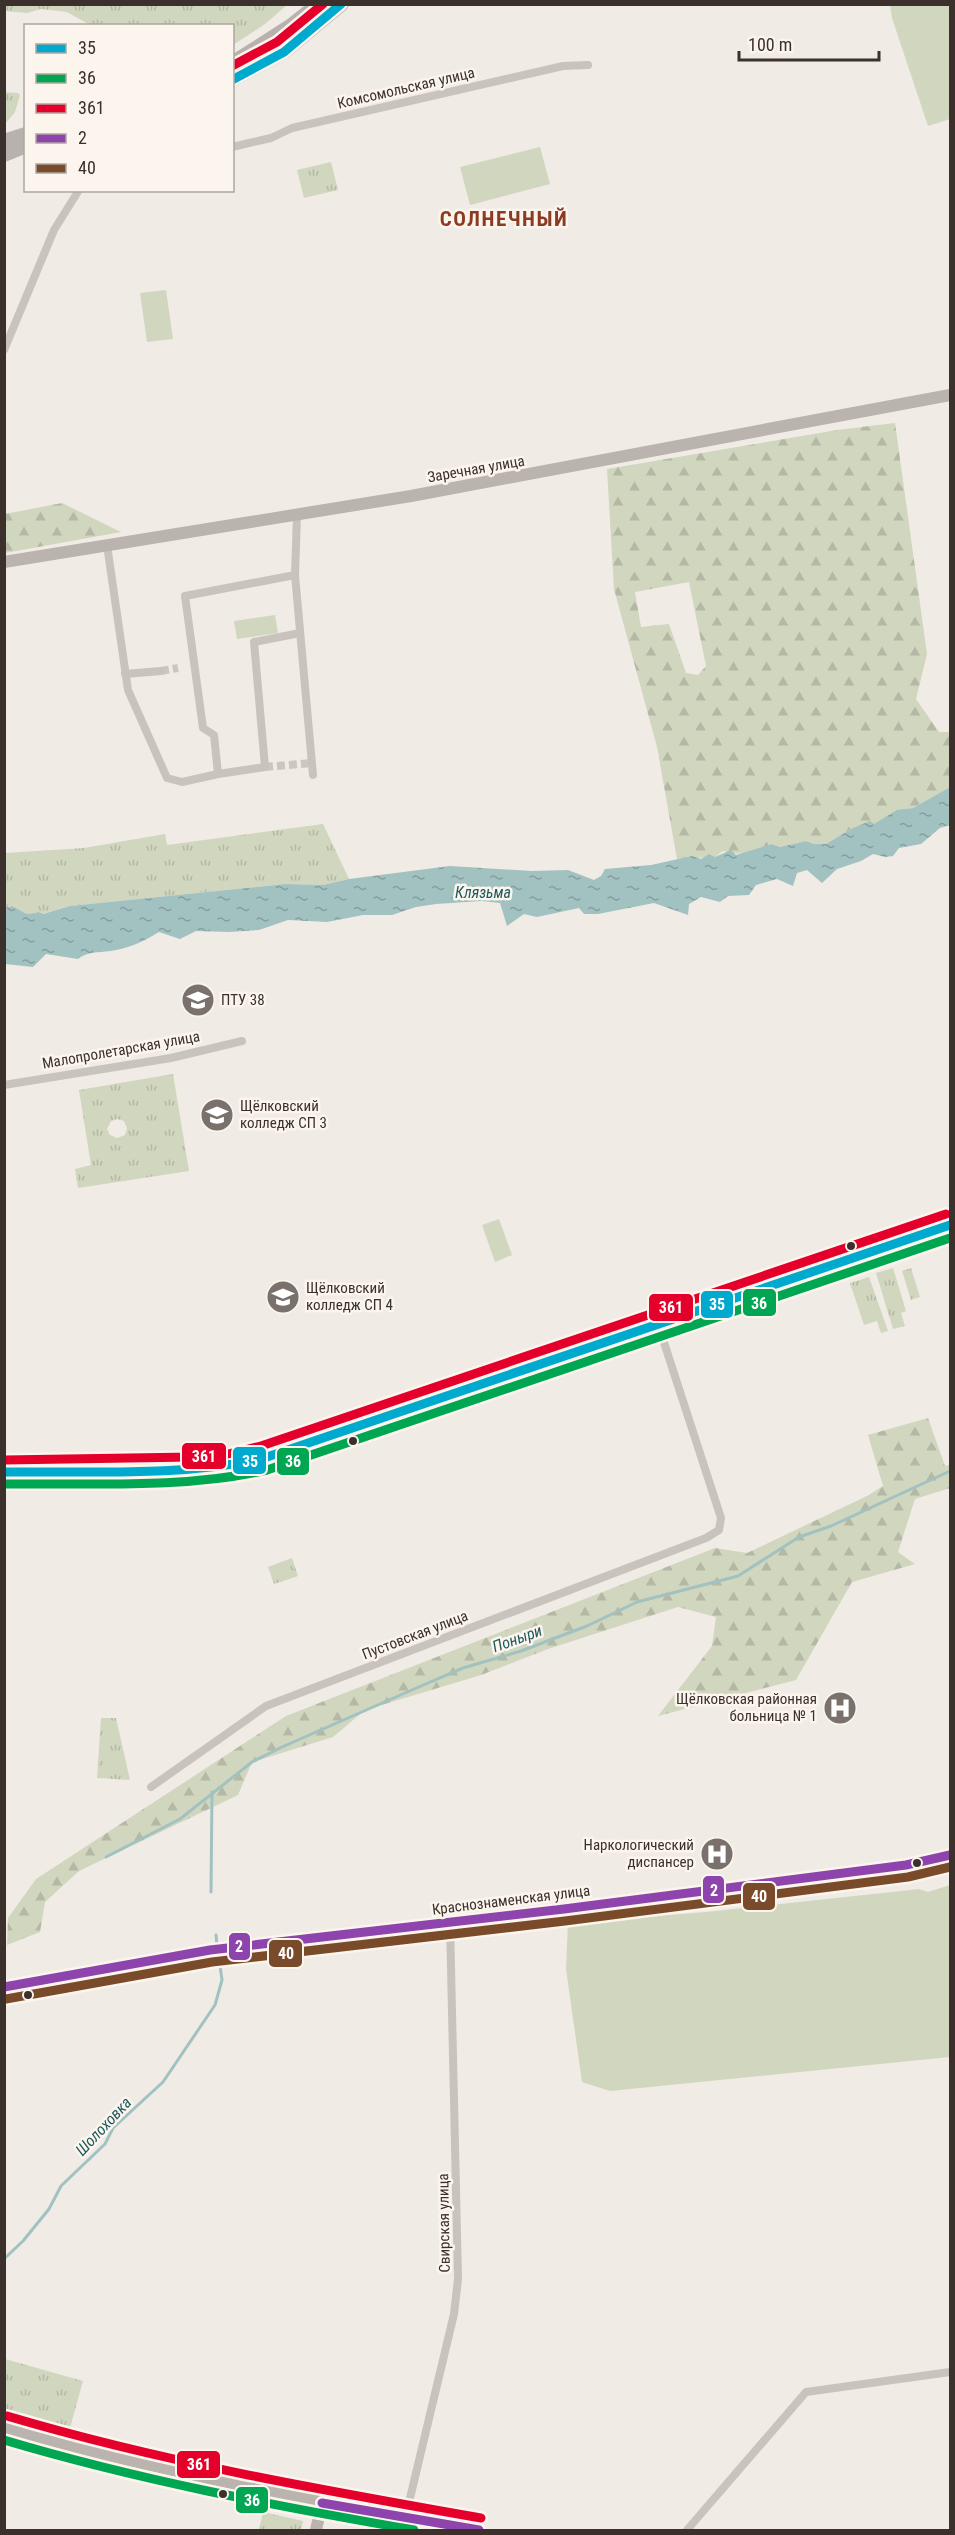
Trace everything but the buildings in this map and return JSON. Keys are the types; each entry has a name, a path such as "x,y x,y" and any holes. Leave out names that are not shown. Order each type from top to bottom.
{"main road":[{"path":"234,62 256,49 318,4"},
{"path":"234,79 284,52 342,4"},
{"path":"6,139 24,134"},
{"path":"4,155 24,148"}],"street":[{"path":"256,49 306,4"},
{"name":"Комсомольская улица","path":"234,147 271,138 292,128 324,120 563,66 588,65"},
{"path":"4,350 60,218 78,192"},
{"name":"Заречная улица","path":"4,562 297,515 951,396"},
{"path":"297,515 295,575 313,775"},
{"path":"107,545 128,690 167,778 182,783 218,774 265,767 254,642 300,633"},
{"path":"218,774 214,735 203,728 185,596 295,575"},
{"path":"125,674 161,671"},
{"name":"Малопролетарская улица","path":"4,1085 171,1058 242,1041"},
{"path":"4,1472 230,1466 264,1458 951,1226"},
{"name":"Пустовская улица","path":"151,1787 266,1707 705,1538 718,1530 721,1518 658,1324"},
{"name":"Краснознаменская улица","path":"4,1987 210,1950 896,1866 951,1855"},
{"name":"Свирская улица","path":"405,2519 454,2314 459,2279 450,1922"},
{"path":"687,2530 806,2392 951,2372"},
{"path":"4,2427 74,2448 322,2503 479,2530"},
{"path":"316,2530 322,2503"}],"green space":[{"path":"5,4 287,5 265,24 234,44 234,24 88,24 67,12 41,9 27,13 5,11"},
{"path":"890,5 950,5 950,119 928,126 892,18"},
{"path":"4,92 20,95 15,112 5,124"},
{"path":"540,147 550,184 470,205 460,167"},
{"path":"331,162 338,190 304,198 297,170"},
{"path":"166,290 173,339 147,342 140,293"},
{"path":"895,423 927,654 916,699 939,732 950,732 950,787 913,808 906,809 874,825 851,829 826,844 806,841 780,847 772,844 748,852 723,851 715,857 677,859 657,747 614,589 607,469 837,430","holes":["689,582 706,666 698,675 686,673 669,624 641,627 635,592"]},
{"path":"62,503 121,532 5,553 5,514"},
{"path":"275,615 278,633 237,639 234,621"},
{"path":"323,824 349,879 323,885 285,884 70,906 42,914 39,912 28,914 9,906 5,908 5,853 84,848 165,834 167,845"},
{"path":"173,1074 189,1171 78,1188 75,1169 91,1165 79,1090","holes":["117,1119 124,1121 127,1128 125,1135 117,1138 110,1135 107,1129 111,1121"]},
{"path":"499,1219 512,1255 495,1262 482,1225"},
{"path":"893,1268 906,1311 901,1313 905,1326 893,1329 876,1273"},
{"path":"911,1268 920,1297 911,1300 902,1271"},
{"path":"869,1277 888,1331 881,1333 877,1321 864,1325 850,1283"},
{"path":"928,1418 945,1466 950,1465 950,1488 915,1499 898,1552 915,1564 852,1582 796,1680 658,1716 712,1646 716,1617 678,1607 548,1649 481,1675 365,1710 333,1737 252,1762 238,1795 79,1871 45,1902 40,1932 7,1945 8,1918 36,1879 286,1716 715,1548 747,1553 867,1496 883,1486 868,1435"},
{"path":"292,1558 298,1576 274,1584 268,1567"},
{"path":"101,1718 116,1718 130,1780 97,1778"},
{"path":"950,1885 950,2057 610,2091 582,2082 566,1969 568,1923 706,1912 919,1889 928,1892"},
{"path":"5,2359 83,2381 70,2428 5,2410"},
{"path":"263,2512 303,2521 301,2530 259,2530"}],"water":[{"name":"Клязьма","path":"950,787 950,825 940,828 921,844 899,848 893,856 873,854 861,861 837,869 822,883 807,870 797,873 793,886 777,879 756,885 749,895 728,896 720,902 701,897 689,904 688,915 654,903 598,914 584,914 579,908 537,917 524,914 507,926 500,903 482,901 436,904 416,907 392,915 363,915 327,922 288,920 259,930 196,931 180,939 159,932 129,946 89,953 78,959 46,954 33,967 5,964 5,908 8,907 14,907 28,914 39,912 43,914 70,906 285,884 323,885 349,879 450,866 532,871 568,870 594,880 601,876 605,869 651,865 692,856 701,859 709,854 715,857 731,850 736,855 772,844 780,847 806,841 826,844 870,821 874,824 897,810 913,808"}],"waterway":[{"name":"Поныри","path":"106,1857 180,1819 252,1762 282,1747 463,1668 521,1651 587,1626 637,1602 738,1576 799,1537 831,1526 950,1471"},
{"name":"Шолоховка","path":"211,1892 212,1792"},
{"name":"Шолоховка","path":"216,1935 217,1945"},
{"name":"Шолоховка","path":"4,2259 23,2241 49,2209 61,2186 105,2144 113,2128 163,2082 215,2005 222,1980 218,1951"}],"tunnel":[{"path":"161,671 178,668"},
{"path":"265,767 312,763"}],"transit line":[{"name":"361","path":"234,65 277,42 323,4"},
{"name":"35","path":"234,79 284,52 341,4"},
{"name":"361","path":"4,1460 192,1457 228,1454 261,1446 946,1214"},
{"name":"35","path":"4,1472 168,1471 264,1458 950,1225"},
{"name":"36","path":"4,1484 170,1483 267,1470 950,1238"},
{"name":"2","path":"4,1987 210,1950 564,1909 906,1865 950,1855"},
{"name":"40","path":"6,1999 212,1962 565,1921 908,1877 950,1867"},
{"name":"361","path":"7,2416 183,2461 302,2486 481,2518"},
{"name":"36","path":"4,2440 156,2480 414,2530"},
{"name":"2","path":"322,2503 479,2530"}],"place":[{"name":"ПТУ 38","path":"198,1000"},
{"name":"Щёлковский колледж СП 3","path":"217,1115"},
{"name":"Щёлковский колледж СП 4","path":"283,1297"},
{"name":"Щёлковская районная больница № 1","path":"840,1708"},
{"name":"Наркологический диспансер","path":"717,1854"}],"district":[{"name":"СОЛНЕЧНЫЙ","path":"504,219"}]}
